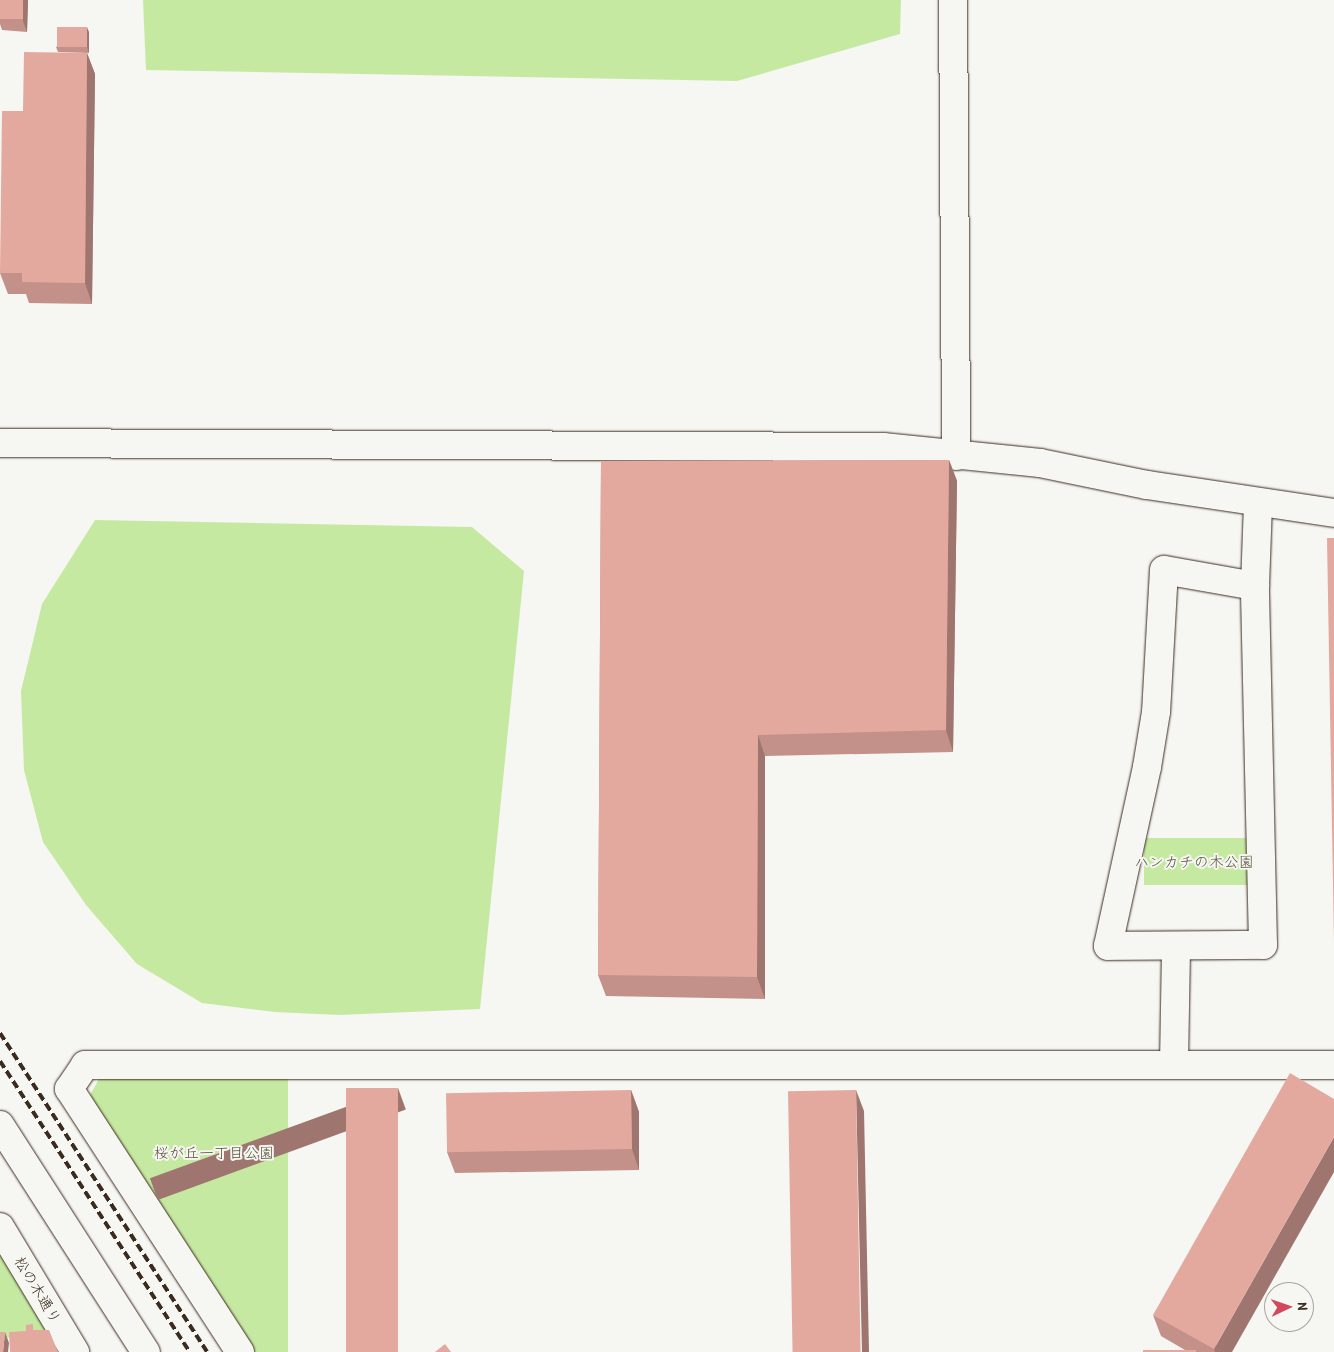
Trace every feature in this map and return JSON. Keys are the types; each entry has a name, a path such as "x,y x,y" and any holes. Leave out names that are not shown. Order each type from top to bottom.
{"street":[{"path":"953,0 956,456"},
{"path":"0,443 883,448 1040,462 1258,504 1334,513"},
{"path":"1255,586 1164,570 1156,712 1108,946 1176,947 1263,944 1255,586 1258,504"},
{"path":"1174,1064 1176,947"},
{"path":"240,1352 69,1089 85,1065 1334,1065"},
{"path":"0,1125 146,1352"},
{"name":"松の木通り","path":"0,1227 75,1352"}],"green space":[{"path":"143,0 901,0 900,34 737,81 146,70"},
{"path":"95,520 472,527 524,571 480,1009 339,1015 275,1012 202,1003 137,964 86,905 43,842 24,770 21,691 42,604"},
{"name":"ハンカチの木公園","path":"1144,838 1249,838 1249,885 1144,885"},
{"name":"桜が丘一丁目公園","path":"100,1077 288,1078 288,1352 255,1352 89,1097"},
{"path":"0,1252 53,1335 0,1338"}],"building":[{"path":"0,0 23,0 23,19 0,19"},
{"path":"57,27 87,27 87,47 57,47"},
{"path":"24,52 87,53 85,283 22,282 22,273 0,273 2,111 23,111"},
{"path":"949,460 946,730 758,735 757,977 598,975 601,461"},
{"path":"1327,538 1334,538 1334,942"},
{"path":"1290,1073 1334,1099 1334,1137 1214,1349 1153,1315"},
{"path":"346,1088 398,1088 398,1352 346,1352"},
{"path":"631,1090 632,1149 447,1152 446,1093"},
{"path":"856,1090 861,1352 793,1352 788,1091"},
{"path":"33,1324 33,1330 49,1330 58,1352 10,1352 9,1332 26,1331 26,1325"},
{"path":"0,1332 5,1332 3,1352 0,1352"},
{"path":"445,1344 451,1352 435,1352"},
{"path":"1143,1350 1196,1350 1196,1352 1143,1352"}],"railway":[{"path":"0,1033 207,1352"},
{"path":"0,1061 190,1352"}]}
